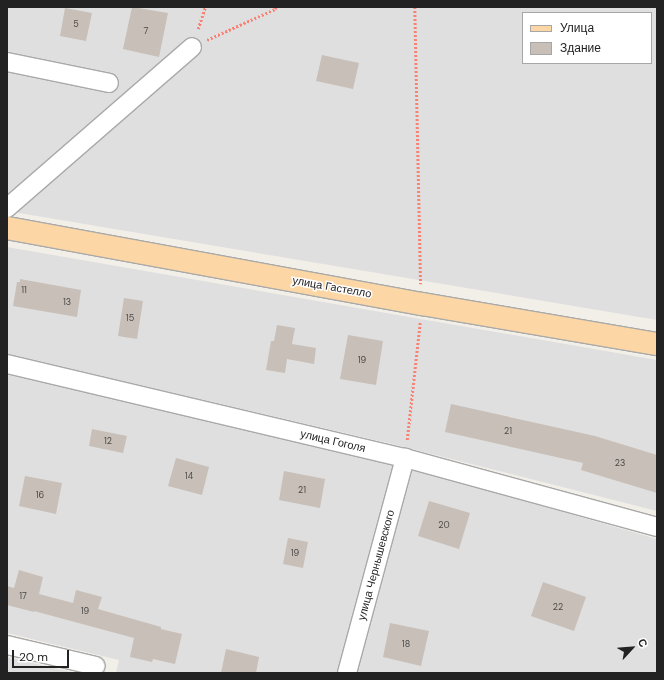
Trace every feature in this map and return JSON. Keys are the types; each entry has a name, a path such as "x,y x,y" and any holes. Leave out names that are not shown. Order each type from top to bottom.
{"main road":[{"name":"улица Гастелло","path":"7,228 422,304 657,344"}],"street":[{"path":"7,208 192,47"},
{"path":"7,62 108,83"},
{"name":"улица Гоголя","path":"7,364 405,458 657,527"},
{"name":"улица Чернышевского","path":"347,673 405,458"},
{"path":"7,645 96,666"}],"path":[{"path":"192,47 205,7"},
{"path":"192,47 275,10 276,7"},
{"path":"405,458 422,304 415,7"}],"shaded area":[{"path":"7,7 657,7 657,320 7,211"},
{"path":"7,247 657,360 657,511 388,443 7,354"},
{"path":"7,371 398,463 340,673 116,673 119,660 7,633"},
{"path":"410,468 657,539 657,673 354,673"},
{"path":"7,657 75,673 7,673"}],"building":[{"path":"132,7 168,13 159,57 123,49"},
{"path":"65,8 92,13 86,41 60,36"},
{"path":"322,55 359,63 353,89 316,81"},
{"path":"20,279 81,290 77,317 13,306 17,282 20,282"},
{"path":"124,298 143,301 137,339 118,336"},
{"path":"277,325 295,328 292,344 316,348 314,364 287,359 285,373 266,370 271,341 274,341"},
{"path":"348,335 383,341 376,385 340,379"},
{"path":"451,404 595,436 657,455 657,493 581,470 583,463 445,432"},
{"path":"92,429 127,436 123,453 89,446"},
{"path":"176,458 209,467 202,495 168,486"},
{"path":"284,471 325,479 320,508 279,500"},
{"path":"25,476 62,483 56,514 19,506"},
{"path":"429,501 470,513 459,549 418,536"},
{"path":"288,538 308,542 303,568 283,564"},
{"path":"19,570 43,577 39,594 73,603 76,590 102,597 98,609 182,634 175,664 153,659 152,662 130,657 134,638 7,605 7,586 14,588"},
{"path":"543,582 586,597 574,631 531,616"},
{"path":"390,623 429,631 421,666 383,657"},
{"path":"226,649 259,657 256,673 221,673"}]}
